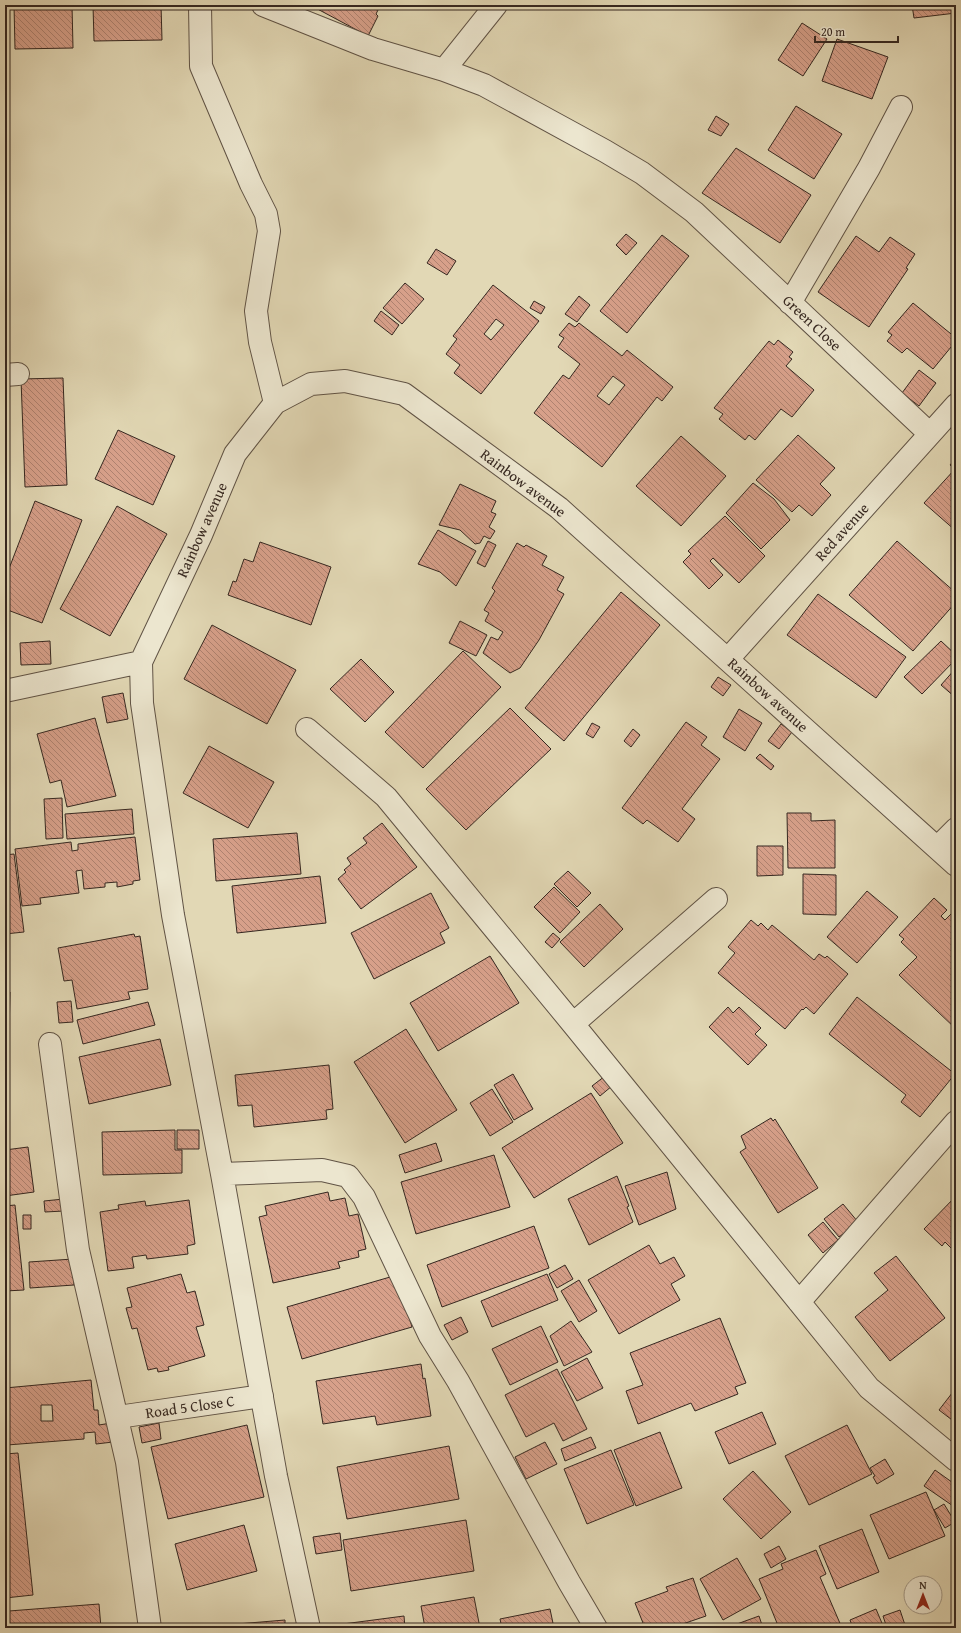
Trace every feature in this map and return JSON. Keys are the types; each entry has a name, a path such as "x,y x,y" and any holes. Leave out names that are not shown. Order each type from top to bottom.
{"street":[{"path":"200,5 202,66 251,184 266,214 269,231 256,311 260,342 275,404"},
{"name":"Green Close","path":"263,5 373,50 444,70 484,85 605,151 642,173 694,212 930,434"},
{"path":"444,70 496,5"},
{"path":"790,303 869,168 901,107"},
{"name":"Rainbow avenue","path":"141,662 201,535 235,454 275,404 311,384 345,381 404,394 559,508 728,658 938,847 956,865"},
{"name":"Red avenue","path":"728,658 956,404"},
{"path":"5,691 141,662 142,703 173,915 222,1174 276,1476 309,1628"},
{"path":"307,729 386,797 869,1388 956,1460"},
{"path":"938,847 956,829"},
{"path":"573,1024 716,899"},
{"path":"50,1044 78,1250 118,1417 127,1462 150,1628"},
{"path":"799,1302 956,1122"},
{"path":"222,1174 322,1170 348,1176 364,1197 430,1336 458,1381 596,1628"},
{"name":"Road 5 Close C","path":"118,1417 262,1396"}],"building":[{"path":"14,5 72,5 73,48 15,49"},
{"path":"93,5 161,5 162,40 94,41"},
{"path":"310,5 380,6 376,14 378,16 368,36"},
{"path":"912,5 956,5 956,13 914,18"},
{"path":"802,23 827,39 803,76 778,60"},
{"path":"837,39 888,57 872,99 822,81"},
{"path":"796,106 842,134 814,179 768,150"},
{"path":"716,116 729,124 721,136 708,130"},
{"path":"736,148 811,195 780,243 702,193"},
{"path":"626,234 637,243 626,255 616,245"},
{"path":"662,235 689,256 627,333 600,311"},
{"path":"856,236 879,252 890,237 915,254 906,268 908,269 869,327 818,292"},
{"path":"436,249 456,261 447,275 427,263"},
{"path":"405,283 424,299 402,324 383,308"},
{"path":"493,285 539,321 481,394 454,373 460,365 446,354 457,339 453,336","holes":["496,319 504,325 491,340 484,334"]},
{"path":"579,296 590,305 577,322 565,314"},
{"path":"534,301 545,307 541,314 530,308"},
{"path":"913,303 956,338 956,341 933,369 907,348 902,353 887,341 892,335 888,332"},
{"path":"381,311 399,325 392,335 374,321"},
{"path":"569,323 575,327 579,323 622,356 627,350 673,387 662,401 657,397 602,467 534,413 563,375 569,379 580,364 558,347 564,338 559,335","holes":["613,376 625,385 609,405 597,396"]},
{"path":"778,340 793,352 789,357 792,359 786,366 814,390 792,417 781,409 755,440 749,435 745,440 719,419 723,414 714,408 769,341 774,345"},
{"path":"919,370 936,383 919,406 902,393"},
{"path":"63,378 67,485 25,487 21,379"},
{"path":"118,430 175,456 153,505 95,479"},
{"path":"798,435 835,468 820,484 831,495 812,516 799,505 792,512 756,480"},
{"path":"681,436 726,476 681,526 636,486"},
{"path":"956,458 956,531 924,503 955,469 950,465"},
{"path":"753,483 774,499 790,520 761,549 726,513"},
{"path":"460,484 496,501 491,512 496,514 489,527 495,531 490,539 484,536 480,543 475,544 460,530 439,525"},
{"path":"35,501 82,520 42,623 5,609 5,579"},
{"path":"117,506 167,534 110,636 60,609"},
{"path":"725,516 765,556 739,583 713,558 710,561 723,575 709,589 683,562 691,554 688,551"},
{"path":"438,530 476,551 456,586 440,572 418,564"},
{"path":"488,541 496,545 485,567 477,563"},
{"path":"897,541 956,593 956,602 913,651 849,595"},
{"path":"260,542 331,567 311,625 228,595 233,581 236,582 244,559 253,562"},
{"path":"517,543 524,547 526,545 547,556 542,565 564,577 557,590 564,594 539,640 520,668 510,673 483,653 491,637 498,640 503,632 485,621 489,613 484,610 495,591 492,588"},
{"path":"621,592 660,625 564,741 525,708"},
{"path":"818,594 906,657 876,698 787,635"},
{"path":"460,621 487,635 476,656 449,643"},
{"path":"212,625 296,670 267,724 184,679"},
{"path":"50,641 51,664 21,665 20,643"},
{"path":"941,641 956,655 956,659 922,694 904,677"},
{"path":"463,651 501,687 423,768 385,732"},
{"path":"361,659 394,692 365,722 330,689"},
{"path":"956,668 956,698 941,685"},
{"path":"718,677 731,685 723,696 711,687"},
{"path":"123,693 128,719 107,723 102,697"},
{"path":"510,708 551,749 466,830 426,789"},
{"path":"739,709 762,723 745,751 723,737"},
{"path":"95,718 116,796 67,807 61,780 50,783 37,734"},
{"path":"686,722 707,737 701,745 720,759 682,809 695,819 678,842 647,820 643,824 622,808"},
{"path":"592,723 600,727 593,738 586,734"},
{"path":"781,724 792,732 779,749 768,741"},
{"path":"633,729 640,735 631,747 624,741"},
{"path":"209,746 274,782 248,828 183,793"},
{"path":"760,754 774,766 771,770 756,758"},
{"path":"62,798 63,838 46,839 44,799"},
{"path":"132,809 134,834 67,839 65,814"},
{"path":"787,813 811,813 811,821 835,820 835,868 788,868"},
{"path":"382,823 417,867 361,909 338,879 346,872 344,870 351,864 347,858 367,843 363,838"},
{"path":"297,833 301,874 216,881 213,839"},
{"path":"135,837 140,880 133,881 133,884 117,887 117,882 105,883 105,887 84,889 82,870 76,871 79,893 40,898 41,904 22,906 15,849 71,842 72,851 78,850 78,844"},
{"path":"757,846 783,846 783,875 757,876"},
{"path":"14,854 24,932 5,934 5,855"},
{"path":"568,871 591,893 577,907 554,884"},
{"path":"803,874 836,875 836,915 803,914"},
{"path":"320,876 326,923 237,933 232,886"},
{"path":"554,887 580,912 560,933 534,907"},
{"path":"867,891 898,917 857,963 827,937"},
{"path":"431,893 449,928 440,933 445,943 374,979 351,933"},
{"path":"934,898 947,910 941,916 945,920 953,912 956,914 956,1029 899,975 917,957 901,942 904,939 899,935"},
{"path":"600,904 623,929 584,967 560,942"},
{"path":"751,920 758,926 761,923 768,930 772,925 814,960 819,954 825,958 827,956 848,974 814,1014 806,1007 803,1010 802,1009 785,1029 718,973 735,953 728,947"},
{"path":"553,933 560,939 552,948 545,942"},
{"path":"134,934 135,937 140,936 148,989 128,992 130,999 77,1009 72,980 64,981 58,948"},
{"path":"490,956 519,1003 438,1051 410,1003"},
{"path":"5,992 10,992 8,1078 5,1078"},
{"path":"857,997 955,1074 920,1117 901,1102 906,1095 829,1034"},
{"path":"71,1001 73,1022 59,1023 57,1002"},
{"path":"148,1002 155,1025 83,1044 77,1020"},
{"path":"728,1007 733,1013 739,1007 761,1028 755,1034 767,1045 748,1065 709,1027"},
{"path":"406,1029 457,1110 405,1143 354,1062"},
{"path":"160,1039 171,1085 89,1104 79,1057"},
{"path":"329,1065 333,1109 326,1110 327,1119 254,1127 252,1105 238,1106 235,1075"},
{"path":"513,1074 533,1109 514,1120 494,1085"},
{"path":"605,1076 612,1086 600,1096 592,1086"},
{"path":"492,1089 513,1122 490,1136 470,1103"},
{"path":"591,1093 623,1143 534,1198 502,1148"},
{"path":"771,1118 773,1121 775,1119 818,1188 778,1213 740,1152 746,1148 741,1136"},
{"path":"175,1130 175,1150 182,1150 182,1173 103,1175 102,1132"},
{"path":"177,1130 199,1130 199,1149 177,1149"},
{"path":"436,1143 442,1161 405,1173 399,1155"},
{"path":"28,1147 34,1192 5,1196 5,1150"},
{"path":"494,1155 510,1207 416,1234 401,1182"},
{"path":"667,1172 676,1209 639,1225 625,1186"},
{"path":"617,1176 629,1206 627,1207 633,1222 589,1245 568,1199"},
{"path":"328,1192 330,1201 345,1198 349,1216 358,1214 366,1249 358,1251 359,1257 338,1262 340,1268 273,1283 259,1217 267,1215 265,1206"},
{"path":"956,1196 956,1253 945,1242 942,1246 924,1229"},
{"path":"64,1199 64,1211 45,1212 44,1201"},
{"path":"189,1200 195,1244 187,1246 188,1254 147,1259 146,1255 132,1257 134,1268 108,1271 100,1212 119,1209 118,1205 145,1201 146,1206"},
{"path":"843,1204 858,1222 839,1237 824,1219"},
{"path":"15,1205 24,1290 5,1291 5,1206"},
{"path":"23,1215 31,1215 31,1229 23,1229"},
{"path":"823,1222 838,1240 823,1253 808,1235"},
{"path":"534,1226 549,1268 442,1307 427,1265"},
{"path":"649,1245 660,1264 674,1257 685,1276 671,1284 680,1300 619,1334 588,1280"},
{"path":"896,1256 945,1318 890,1361 855,1317 888,1290 874,1273"},
{"path":"73,1259 74,1285 30,1288 29,1262"},
{"path":"565,1265 573,1279 557,1288 549,1274"},
{"path":"181,1274 187,1293 195,1291 204,1325 196,1327 205,1356 168,1367 169,1370 158,1372 157,1368 148,1370 137,1328 132,1329 126,1308 132,1307 127,1288"},
{"path":"547,1274 558,1300 492,1327 481,1301"},
{"path":"397,1275 412,1327 302,1359 287,1307"},
{"path":"579,1280 597,1311 579,1322 561,1291"},
{"path":"461,1317 468,1332 452,1340 444,1325"},
{"path":"720,1318 746,1383 735,1387 738,1394 695,1411 691,1403 638,1424 626,1391 643,1385 630,1353"},
{"path":"571,1321 592,1352 564,1366 550,1336"},
{"path":"541,1326 558,1362 510,1385 492,1349"},
{"path":"587,1358 603,1388 577,1401 561,1372"},
{"path":"421,1364 423,1379 425,1378 431,1416 377,1425 375,1416 323,1424 316,1381"},
{"path":"557,1369 587,1429 563,1441 554,1423 526,1437 505,1395"},
{"path":"91,1380 94,1410 98,1410 99,1425 111,1423 113,1442 96,1444 95,1432 84,1433 84,1439 7,1445 5,1428 5,1388","holes":["41,1405 52,1405 53,1421 41,1421"]},
{"path":"956,1388 956,1423 939,1410"},
{"path":"762,1412 776,1444 729,1464 715,1432"},
{"path":"159,1423 161,1439 142,1443 139,1427"},
{"path":"247,1425 264,1497 168,1519 151,1447"},
{"path":"847,1425 872,1474 809,1505 785,1456"},
{"path":"660,1432 682,1488 636,1506 614,1450"},
{"path":"591,1437 596,1448 565,1461 561,1449"},
{"path":"545,1442 557,1464 526,1479 515,1457"},
{"path":"449,1446 459,1499 347,1519 337,1467"},
{"path":"611,1450 634,1505 587,1524 564,1469"},
{"path":"18,1453 33,1595 5,1598 5,1454"},
{"path":"885,1459 894,1474 877,1484 873,1477 875,1476 870,1468"},
{"path":"935,1470 956,1485 956,1508 924,1486"},
{"path":"753,1471 791,1512 761,1539 723,1499"},
{"path":"926,1492 945,1536 889,1559 870,1515"},
{"path":"944,1504 955,1522 945,1528 934,1510"},
{"path":"466,1520 474,1571 351,1591 343,1540"},
{"path":"244,1525 257,1571 187,1590 175,1544"},
{"path":"862,1529 879,1572 837,1589 819,1546"},
{"path":"340,1533 342,1550 316,1554 313,1537"},
{"path":"779,1546 786,1559 771,1568 764,1554"},
{"path":"816,1550 826,1574 820,1577 842,1628 779,1628 759,1579 783,1569 781,1564"},
{"path":"737,1558 761,1599 723,1620 700,1579"},
{"path":"693,1578 706,1616 671,1628 645,1628 635,1603 668,1591 666,1587"},
{"path":"474,1597 480,1628 425,1628 421,1606"},
{"path":"99,1604 101,1628 10,1628 9,1611"},
{"path":"550,1609 554,1628 502,1628 500,1619"},
{"path":"876,1609 884,1628 853,1628 850,1620"},
{"path":"900,1610 906,1628 887,1628 883,1616"},
{"path":"404,1616 405,1628 343,1628 343,1624"},
{"path":"759,1616 763,1628 726,1628"},
{"path":"285,1620 285,1628 201,1628 201,1627"}]}
